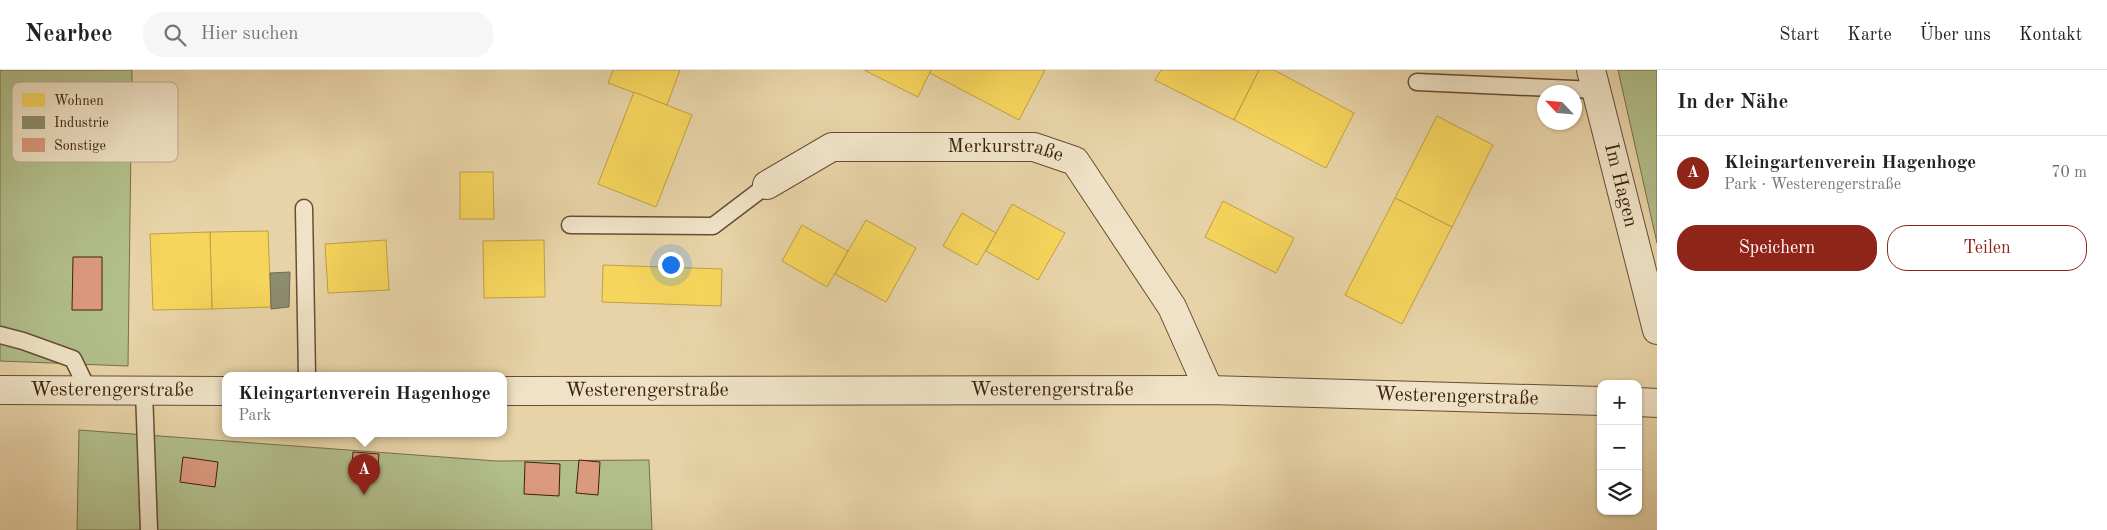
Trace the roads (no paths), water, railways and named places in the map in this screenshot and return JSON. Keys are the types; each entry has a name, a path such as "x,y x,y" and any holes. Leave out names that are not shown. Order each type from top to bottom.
{"street":[{"name":"Im Hagen","path":"1594,80 1657,330"},
{"name":"Merkurstraße","path":"767,185 832,147 1034,147 1075,161 1172,307 1209,390"},
{"name":"Westerengerstraße","path":"0,390 222,391"},
{"name":"Westerengerstraße","path":"507,391 1209,390 1597,401"},
{"path":"1642,402 1657,403"}],"lane":[{"path":"1417,82 1594,80"},
{"path":"570,225 713,226 767,185"},
{"path":"304,208 307,372"},
{"path":"0,334 23,340 73,359 88,390"},
{"path":"144,391 149,530"}],"place":[{"name":"Kleingartenverein Hagenhoge","path":"364,495"}]}
